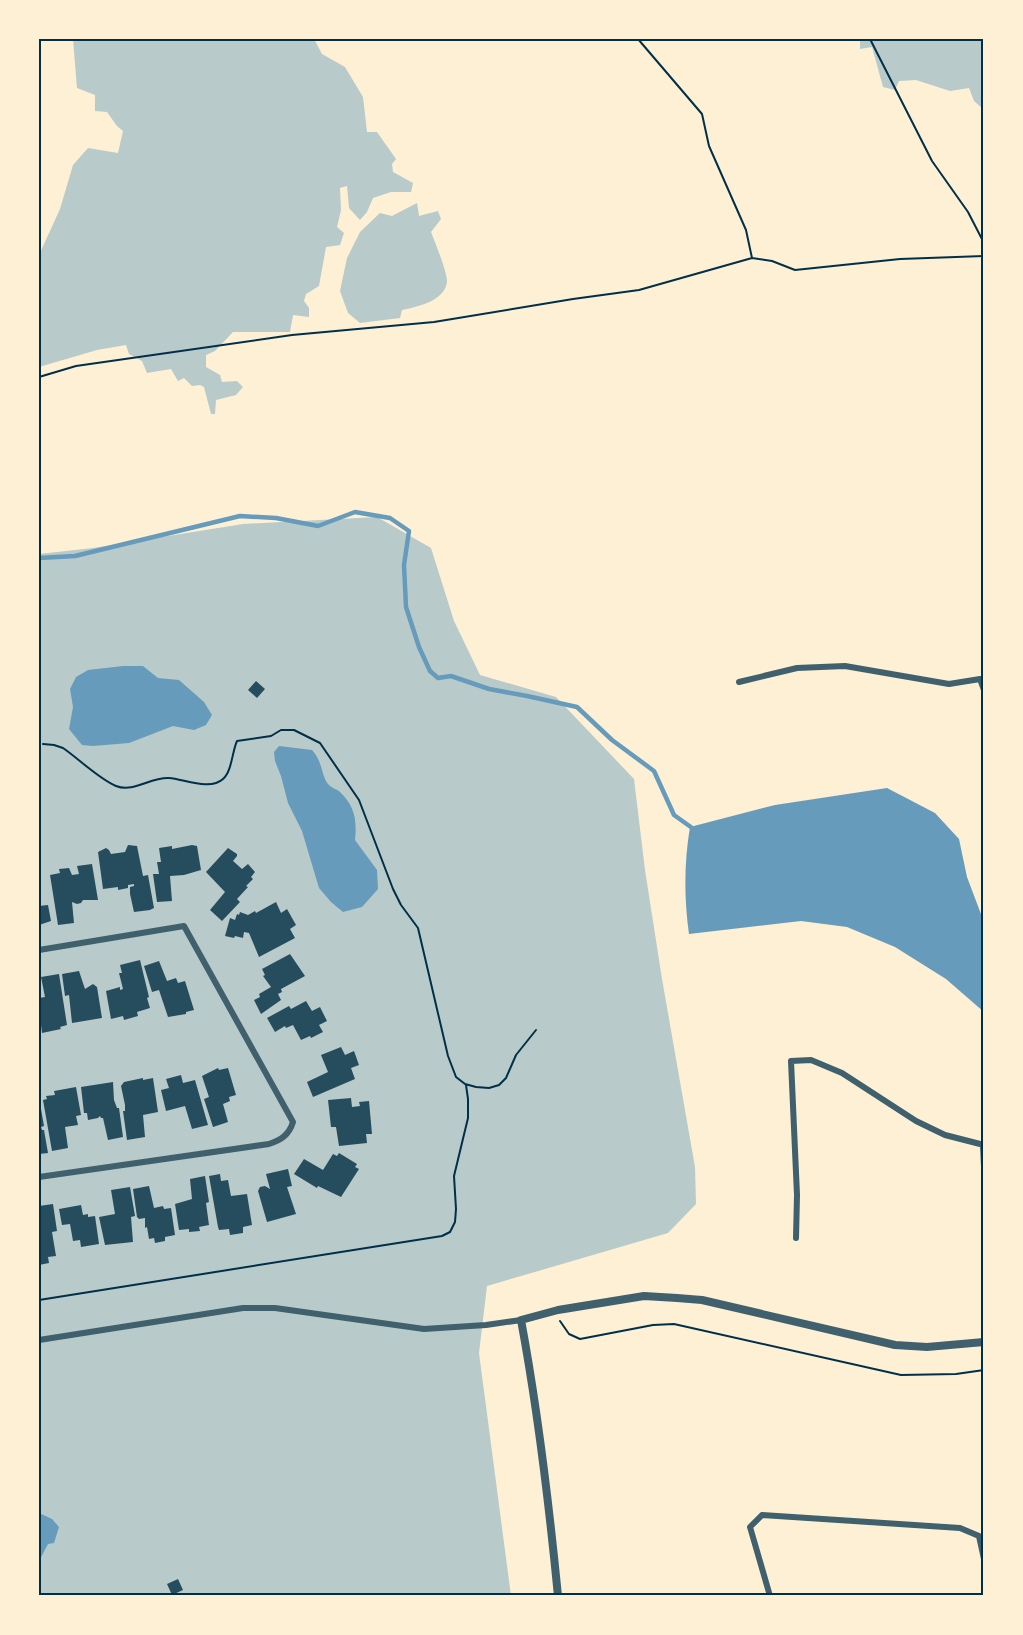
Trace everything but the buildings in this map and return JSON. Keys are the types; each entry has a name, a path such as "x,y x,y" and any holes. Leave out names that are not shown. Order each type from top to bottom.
{"street":[{"path":"739,682 797,668 845,666 949,684 980,680 984,690"},
{"path":"39,950 184,926 293,1122 291,1130 285,1136 269,1144 39,1178"},
{"path":"796,1238 791,1061 811,1060 862,1085 916,1121 945,1135 983,1145 984,1167"},
{"path":"39,1340 243,1308 275,1308 424,1329 521,1320 558,1310 644,1296 702,1300 895,1345 927,1347 984,1342"},
{"path":"521,1320 550,1514 558,1596"},
{"path":"770,1596 750,1527 762,1515 960,1528 979,1536 984,1559"}],"path":[{"path":"638,39 702,114 709,146 746,230 752,258"},
{"path":"870,39 932,161 968,212 984,243"},
{"path":"39,377 76,366 292,335 434,322 639,290 752,258 772,261 795,270 900,259 984,256"},
{"path":"43,744 63,748 113,785 132,788 153,779 168,778 199,784 213,784 223,780 230,768 232,751 237,741 271,736 281,730 294,730 320,744 359,800 393,889 401,905 418,928 452,1069 456,1077 465,1084 489,1088 498,1085 506,1078 516,1055 536,1030"},
{"path":"39,1300 442,1236 450,1232 455,1222 456,1209 454,1176 468,1118 465,1084"},
{"path":"558,1310 561,1324 569,1334 580,1339 652,1325 674,1324 902,1375 956,1374 984,1370"}],"shaded area":[{"path":"73,39 314,39 322,54 345,67 363,97 367,132 377,132 396,159 392,164 393,172 413,183 411,192 391,192 373,198 367,212 360,220 349,208 347,186 340,188 341,210 337,227 344,233 340,245 326,247 319,286 306,294 304,301 309,308 309,317 293,315 290,332 233,332 215,351 206,355 206,367 220,375 222,382 237,381 243,387 236,395 216,400 215,414 211,414 204,387 192,386 184,378 178,381 171,369 147,373 142,361 129,354 126,345 97,350 39,367 39,255 60,209 73,165 88,148 118,153 123,131 107,112 95,111 95,95 77,88"},
{"path":"860,39 984,39 984,110 974,101 969,88 950,91 916,80 899,81 895,90 883,87 872,47 860,49"},
{"path":"417,203 419,216 438,211 441,219 431,232 445,271 447,281 445,288 442,294 429,302 402,310 400,318 360,323 348,313 340,291 347,258 360,232 380,213 392,216"},
{"path":"377,517 431,548 454,621 480,675 556,697 634,779 662,979 695,1167 696,1204 668,1233 487,1286 479,1353 511,1596 39,1596 39,554 93,548 243,524"}],"water":[{"path":"143,666 158,678 179,680 204,702 212,715 206,725 194,730 173,726 129,743 82,745 69,729 73,707 70,689 76,677 88,670"},
{"path":"279,746 312,750 328,784 345,797 352,808 356,826 355,840 377,870 378,889 362,907 343,912 319,888 302,831 288,803 275,761 274,752"},
{"path":"887,788 935,813 959,839 967,877 984,922 984,1012 946,979 895,947 847,927 801,921 689,934 685,880 690,827 775,805"},
{"path":"39,1513 52,1519 59,1527 54,1543 48,1544 39,1561"}],"waterway":[{"path":"39,558 75,556 240,516 276,518 318,526 355,512 390,518 409,531 404,565 406,607 419,647 430,671 438,678 451,676 489,689 577,707 612,740 654,771 674,815 695,830"}]}
